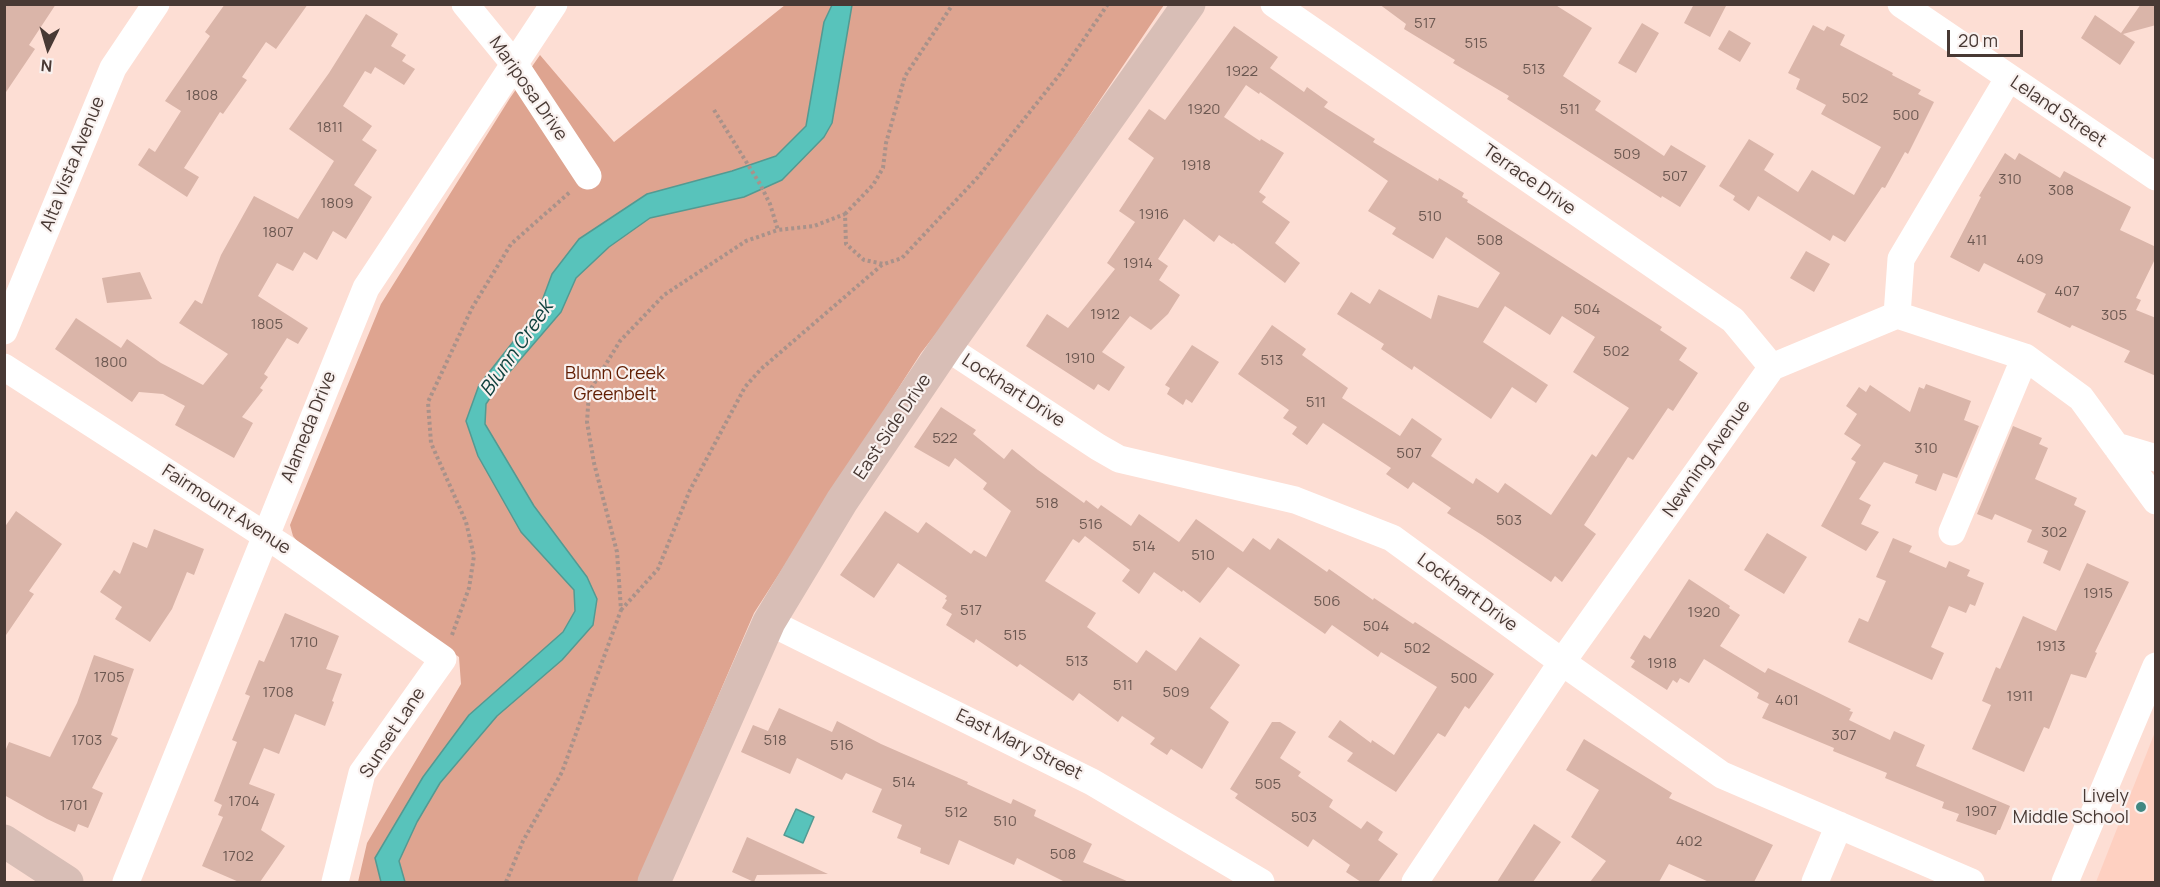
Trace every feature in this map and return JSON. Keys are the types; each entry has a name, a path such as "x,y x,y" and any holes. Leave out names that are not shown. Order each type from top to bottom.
{"street":[{"name":"Alta Vista Avenue","path":"4,332 113,68 156,4"},
{"name":"Mariposa Drive","path":"465,4 515,66 588,176"},
{"name":"Alameda Drive","path":"126,882 366,288 554,4"},
{"name":"East Side Drive","path":"654,882 769,622 842,501 946,347 1189,4"},
{"name":"Terrace Drive","path":"1274,4 1733,320 1772,367"},
{"name":"Leland Street","path":"1901,4 2008,79 2156,177"},
{"path":"1897,315 1901,260 2008,79"},
{"path":"1772,367 1897,315 2025,357 2081,398 2156,501"},
{"name":"Lockhart Drive","path":"946,347 1119,459 1295,500 1392,538 1722,775 1971,882"},
{"path":"1952,532 2025,357"},
{"name":"Fairmount Avenue","path":"4,367 265,535 443,659"},
{"name":"Newning Avenue","path":"1415,882 1562,662 1772,367"},
{"path":"2116,446 2156,458"},
{"name":"East Mary Street","path":"769,622 1092,782 1261,882"},
{"name":"Sunset Lane","path":"335,882 362,773 443,659"},
{"path":"2065,882 2156,666"},
{"path":"1815,882 1839,825"},
{"path":"4,841 67,882"}],"path":[{"path":"621,610 617,552 594,463 587,422 589,392 620,341 664,295 746,241 778,230 814,226 845,214 873,185 883,168 891,124 905,76 953,4"},
{"path":"507,882 523,841 562,772 621,610 658,569 690,490 745,387 761,369 884,264 902,258 978,177 1060,74 1108,4"},
{"path":"714,110 760,184 770,204 778,230"},
{"path":"443,659 469,588 474,556 466,522 431,443 428,402 472,308 511,244 588,176"},
{"path":"845,214 846,244 864,260 884,264"}],"shaded area":[{"name":"Lively Middle School","path":"2155,732 2155,882 2096,882"}],"green space":[{"name":"Blunn Creek Greenbelt","path":"785,5 1164,5 986,269 921,353 754,613 638,882 358,882 367,843 461,684 459,657 301,546 293,536 290,525 381,304 510,98 540,55 614,142"}],"water":[{"name":"Blunn Creek","path":"832,5 852,5 832,123 824,137 782,180 744,197 650,218 609,247 576,278 561,312 500,383 486,404 485,424 534,506 587,577 597,599 593,625 562,660 497,716 440,783 417,822 399,861 405,882 381,882 375,858 423,777 469,715 563,632 575,611 574,590 521,532 478,456 466,421 479,385 539,309 552,274 579,239 647,194 732,171 776,156 806,126 824,22"},
{"path":"796,809 814,817 803,843 784,835"}],"building":[{"path":"4,4 56,4 29,45 35,49 4,95"},
{"path":"225,4 308,4 276,49 266,42 242,77 247,80 223,114 220,112 184,168 199,177 187,197 138,165 149,148 155,152 181,111 165,101 210,36 205,32"},
{"path":"1379,4 1554,4 1592,28 1563,76 1601,101 1595,110 1664,156 1671,145 1706,166 1680,207 1662,196 1661,198 1507,99 1509,96 1453,63 1455,60 1404,29 1406,24"},
{"path":"1694,4 1727,4 1710,37 1684,23"},
{"path":"2141,4 2156,4 2156,25 2123,34 2135,42 2120,65 2081,38 2095,15 2121,33"},
{"path":"366,14 398,34 391,46 406,55 402,61 415,69 404,85 375,67 371,74 365,71 343,106 372,126 362,140 377,150 354,185 372,197 346,239 333,231 317,260 304,252 293,271 277,263 258,296 308,328 298,344 287,338 264,374 268,377 260,388 263,390 242,417 253,423 234,458 175,425 185,406 163,394 139,392 132,402 55,349 76,318 121,348 127,339 161,363 203,385 228,354 179,323 195,300 202,304 221,255 254,196 298,219 334,161 289,129 329,73"},
{"path":"1642,23 1659,33 1636,73 1618,63"},
{"path":"1813,25 1824,31 1827,26 1845,35 1840,45 1893,73 1892,75 1921,90 1918,94 1934,102 1908,154 1905,152 1885,188 1882,187 1845,242 1833,235 1830,241 1758,196 1749,211 1733,200 1735,196 1719,186 1749,139 1774,154 1764,170 1798,192 1812,170 1854,195 1881,147 1821,114 1826,105 1796,89 1800,79 1788,73"},
{"path":"1234,26 1278,57 1270,68 1304,92 1307,87 1328,102 1324,107 1375,139 1373,142 1438,181 1439,178 1464,193 1462,197 1468,200 1467,202 1662,327 1660,330 1687,348 1679,360 1698,373 1673,411 1668,408 1633,460 1628,457 1584,525 1596,534 1562,582 1555,576 1551,582 1447,513 1451,508 1413,482 1408,489 1386,474 1391,468 1323,423 1307,445 1292,434 1297,427 1283,418 1289,410 1238,374 1272,325 1306,349 1302,355 1348,388 1342,398 1400,436 1412,418 1442,439 1431,456 1473,484 1476,478 1498,493 1505,483 1551,515 1592,454 1596,457 1629,408 1573,372 1595,337 1562,316 1550,335 1505,306 1483,342 1548,385 1536,403 1512,387 1491,419 1414,366 1412,370 1381,349 1384,344 1337,314 1351,292 1370,304 1379,289 1431,319 1438,295 1478,308 1500,273 1446,237 1433,259 1392,234 1396,228 1368,211 1388,181 1260,92 1259,94 1246,85 1224,117 1260,141 1261,139 1284,153 1259,192 1266,197 1262,202 1290,222 1275,243 1300,263 1285,283 1233,243 1219,235 1214,242 1184,219 1158,259 1168,266 1159,280 1180,295 1168,314 1151,330 1130,316 1102,352 1125,367 1109,391 1098,384 1094,390 1026,346 1047,314 1068,328 1115,269 1107,263 1135,222 1119,211 1154,158 1128,139 1149,109 1165,120"},
{"path":"1729,30 1751,43 1740,62 1718,49"},
{"path":"2005,153 2015,160 2019,153 2060,178 2064,171 2131,207 2120,230 2156,247 2156,257 2136,298 2141,300 2136,310 2156,318 2156,376 2124,362 2130,351 2072,325 2070,328 2037,312 2046,294 1984,263 1979,272 1950,257 1981,197 1979,196"},
{"path":"1806,251 1830,264 1814,292 1790,278"},
{"path":"140,272 152,299 107,303 102,278"},
{"path":"1192,345 1219,362 1192,403 1186,399 1183,405 1167,394 1170,388 1165,385"},
{"path":"1926,384 1971,401 1964,420 1979,426 1957,478 1943,473 1936,491 1915,483 1918,475 1884,462 1859,499 1871,505 1861,524 1879,532 1866,551 1821,526 1856,462 1851,459 1861,445 1844,434 1857,414 1846,406 1859,387 1866,392 1870,385 1910,412 1919,387 1924,389"},
{"path":"941,407 976,430 973,434 1004,459 1012,449 1084,503 1086,500 1098,509 1101,505 1131,526 1139,514 1179,542 1196,519 1243,552 1253,538 1270,550 1278,538 1327,572 1329,569 1373,600 1374,598 1413,624 1415,622 1494,674 1469,709 1465,706 1445,737 1438,733 1396,792 1347,761 1353,753 1328,737 1340,720 1371,743 1372,740 1394,755 1437,687 1381,652 1378,657 1332,625 1325,634 1228,567 1200,603 1154,572 1139,594 1122,581 1130,570 1085,536 1079,543 1073,539 1045,581 1096,613 1087,627 1137,663 1146,650 1176,671 1200,637 1240,665 1210,708 1229,722 1202,769 1171,749 1167,755 1150,744 1155,738 1122,716 1118,722 1079,693 1073,701 1020,664 1017,667 976,639 974,643 946,625 952,614 942,608 947,596 898,563 874,598 840,575 885,511 918,533 926,522 971,554 974,550 986,557 1011,511 983,489 987,483 955,458 949,467 914,447"},
{"path":"2013,426 2042,438 2039,444 2048,448 2035,479 2077,498 2074,505 2086,511 2060,571 2043,563 2048,551 2027,542 2032,530 1995,514 1992,520 1977,514"},
{"path":"16,511 62,544 29,591 34,594 4,638 4,528"},
{"path":"154,529 204,549 194,575 187,572 172,609 150,642 115,619 122,607 100,592 114,570 120,574 133,542 147,548"},
{"path":"1767,533 1807,557 1784,594 1744,570"},
{"path":"1893,538 1912,546 1909,552 1946,568 1949,561 1970,570 1967,576 1984,583 1975,606 1970,604 1966,613 1949,606 1931,647 1944,653 1932,680 1848,642 1859,618 1868,622 1886,581 1876,577"},
{"path":"2087,563 2129,582 2095,652 2097,653 2086,678 2071,674 2049,729 2044,727 2024,772 1972,749 1991,705 1982,701 1996,667 2000,669 2023,616 2056,631"},
{"path":"1689,579 1740,615 1720,646 1765,673 1768,668 1851,709 1849,711 1853,712 1849,720 1890,740 1894,731 1925,745 1916,766 2010,806 1996,835 1956,821 1959,814 1942,808 1944,802 1885,778 1887,773 1762,718 1769,704 1757,698 1759,693 1704,659 1689,683 1680,678 1677,683 1673,680 1667,690 1631,667 1635,661 1630,658 1644,635 1650,639"},
{"path":"285,613 339,636 326,669 342,674 325,726 295,714 279,754 264,748 249,784 275,794 261,830 285,846 260,882 239,882 202,866 223,817 218,815 222,805 214,801 237,742 232,740 250,696 245,694 259,660 264,662"},
{"path":"94,655 134,669 111,735 118,738 92,788 103,793 88,828 78,824 75,832 4,795 4,754 9,742 50,757 77,703"},
{"path":"779,708 832,732 837,721 881,744 968,782 967,784 1011,804 1013,799 1036,810 1034,816 1092,844 1083,862 1129,882 1065,882 1017,858 1014,865 959,840 949,865 920,853 921,848 897,838 902,825 872,812 882,789 846,773 842,780 797,758 790,774 741,752 753,725 768,731"},
{"path":"1272,722 1280,722 1296,732 1280,758 1301,772 1298,776 1333,800 1329,807 1361,829 1367,821 1383,832 1378,840 1398,854 1378,882 1361,882 1346,872 1350,865 1313,839 1308,847 1235,798 1238,794 1230,789"},
{"path":"1584,739 1672,793 1669,798 1773,845 1754,882 1709,882 1669,864 1659,882 1590,882 1606,861 1571,837 1599,790 1566,770"},
{"path":"1534,824 1561,842 1533,882 1497,882"},
{"path":"747,837 828,874 757,875 754,882 732,872"}],"place":[{"name":"Lively Middle School","path":"2141,807"}]}
